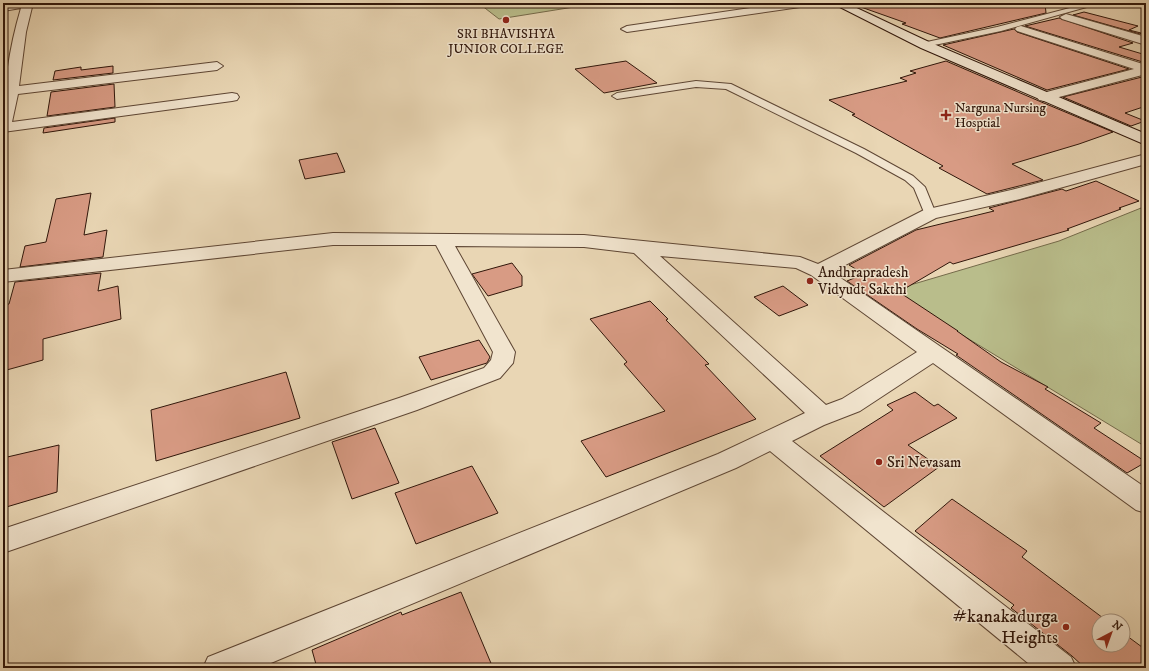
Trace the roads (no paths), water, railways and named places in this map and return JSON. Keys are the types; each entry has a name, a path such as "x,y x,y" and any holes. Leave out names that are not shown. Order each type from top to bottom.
{"street":[{"path":"627,29 807,3"},
{"path":"837,3 925,45 1146,140"},
{"path":"3,8 28,4"},
{"path":"28,4 14,33 9,61 12,91 3,128 232,97"},
{"path":"1066,18 1146,41"},
{"path":"1021,29 1146,70"},
{"path":"12,91 217,66"},
{"path":"1044,97 1146,70"},
{"path":"818,271 930,214 1014,195 1146,159"},
{"path":"3,276 334,239 584,241 640,248 800,263 818,271 932,353 1146,502"},
{"path":"3,541 400,406 492,373 502,362 504,352 458,270 444,240"},
{"path":"640,248 822,416"},
{"path":"220,668 726,461 822,416 851,405 932,353"},
{"path":"772,439 1059,668"}],"lane":[{"path":"925,45 1094,10"},
{"path":"617,96 691,84 707,83 728,86 860,151 909,178 919,187 930,214"}],"place":[{"name":"SRI BHAVISHYA JUNIOR COLLEGE","path":"506,20"},
{"name":"Narguna Nursing Hosptial","path":"946,115"},
{"name":"Andhrapradesh Vidyudt Sakthi","path":"810,281"},
{"name":"Sri Nevasam","path":"879,462"},
{"name":"#kanakadurga Heights","path":"1066,627"}]}
